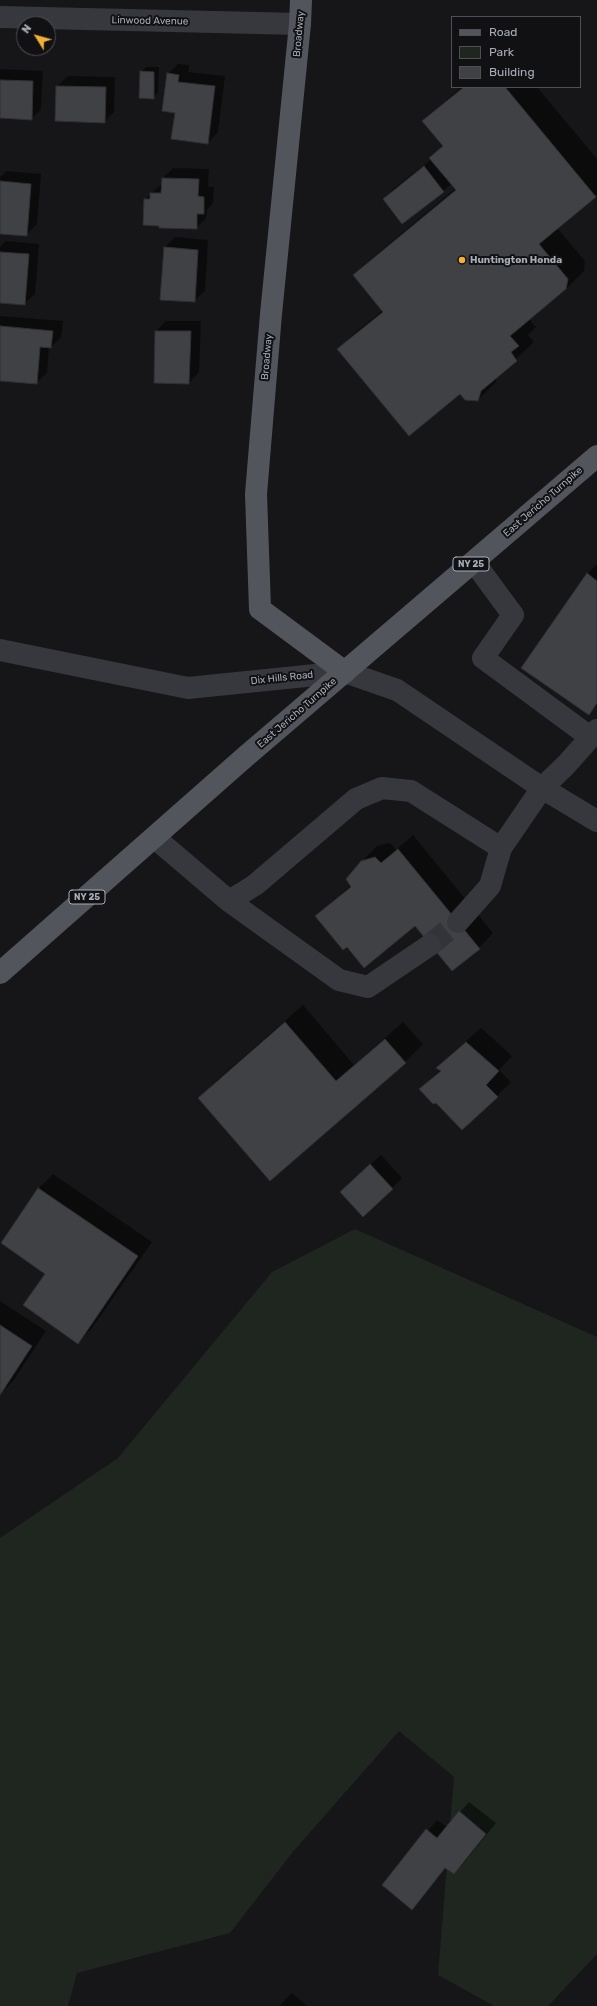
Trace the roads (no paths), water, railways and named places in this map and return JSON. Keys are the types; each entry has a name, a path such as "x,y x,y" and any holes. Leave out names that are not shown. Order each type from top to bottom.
{"main road":[{"name":"Broadway","path":"301,0 300,24 271,314 256,494 260,609 345,672"},
{"name":"East Jericho Turnpike","path":"0,973 155,838 245,757 597,456"}],"street":[{"name":"Linwood Avenue","path":"0,17 300,24"},
{"path":"458,922 490,886 500,848 542,788 594,733 483,658 513,615 474,562"},
{"name":"Dix Hills Road","path":"0,650 188,688 345,672 397,690 542,788 597,821"},
{"path":"229,901 255,886 356,799 382,788 412,791 500,848"},
{"path":"155,838 229,901 340,980 368,987 430,945"}],"tunnel":[{"path":"430,945 458,922"}],"place":[{"name":"Huntington Honda","path":"462,260"}]}
